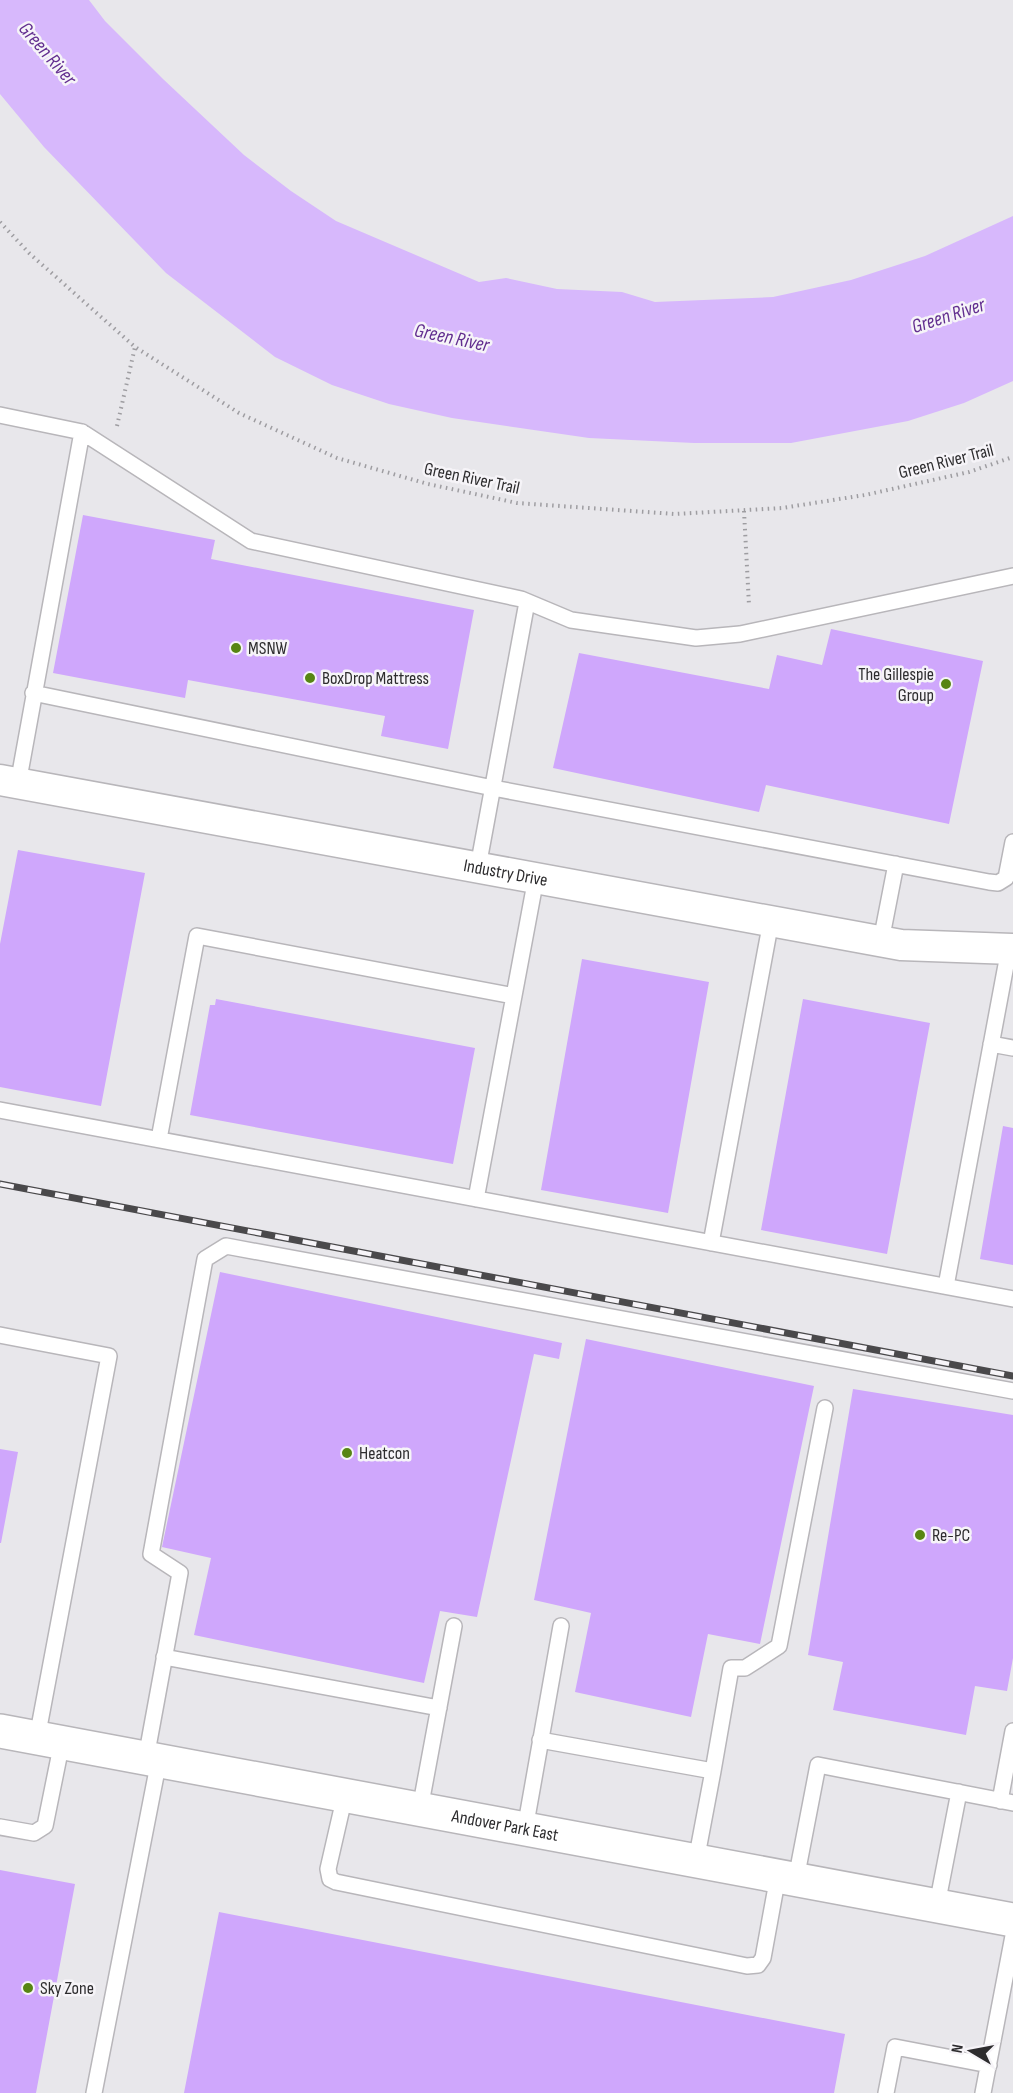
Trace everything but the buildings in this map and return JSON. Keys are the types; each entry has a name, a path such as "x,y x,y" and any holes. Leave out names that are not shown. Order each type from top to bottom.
{"street":[{"name":"Industry Drive","path":"9,782 901,945 1011,949"},
{"name":"Andover Park East","path":"0,1731 1013,1920"}],"lane":[{"path":"0,415 82,432 251,541 527,602 571,620 696,638 750,632 1013,576"},
{"path":"9,782 33,693 82,432"},
{"path":"478,867 527,602"},
{"path":"33,693 493,788 998,883 1006,878 1013,842"},
{"path":"881,941 896,864"},
{"path":"476,1198 536,878"},
{"path":"711,1242 771,921"},
{"path":"159,1139 197,936 514,996"},
{"path":"946,1286 1011,949"},
{"path":"992,1044 1013,1048"},
{"path":"0,1110 1013,1299"},
{"path":"94,2093 152,1759 164,1657 180,1573 151,1554 206,1259 226,1246 1013,1391"},
{"path":"0,1335 109,1356 49,1740 45,1826 34,1833 0,1827"},
{"path":"696,1860 732,1668 745,1668 779,1646 825,1408"},
{"path":"420,1809 454,1626"},
{"path":"525,1829 561,1626"},
{"path":"164,1657 439,1708"},
{"path":"345,1795 328,1869 330,1879 336,1882 747,1966 758,1965 763,1958 787,1878 818,1765 1006,1802 1013,1731"},
{"path":"540,1740 713,1771"},
{"path":"937,1905 958,1792"},
{"path":"983,2093 1013,1936"},
{"path":"886,2093 895,2047 989,2065"}],"path":[{"name":"Green River Trail","path":"0,222 29,253 135,347 239,413 337,459 428,484 517,503 601,511 675,514 744,511 782,508 865,495 969,472 1013,458"},
{"path":"111,452 135,347"},
{"path":"744,511 750,632"}],"water":[{"name":"Green River","path":"0,0 89,0 105,21 163,79 244,155 291,191 336,221 479,282 506,278 557,289 622,292 655,302 773,297 851,280 925,256 1013,216 1013,381 964,403 908,421 791,443 694,443 589,438 452,418 389,404 332,385 275,357 166,273 44,147 0,94"}],"railway":[{"path":"0,1184 1013,1376"}],"place":[{"name":"MSNW","path":"236,648"},
{"name":"BoxDrop Mattress","path":"310,678"},
{"name":"The Gillespie Group","path":"946,684"},
{"name":"Heatcon","path":"347,1453"},
{"name":"Re-PC","path":"920,1535"},
{"name":"Sky Zone","path":"28,1988"}]}
